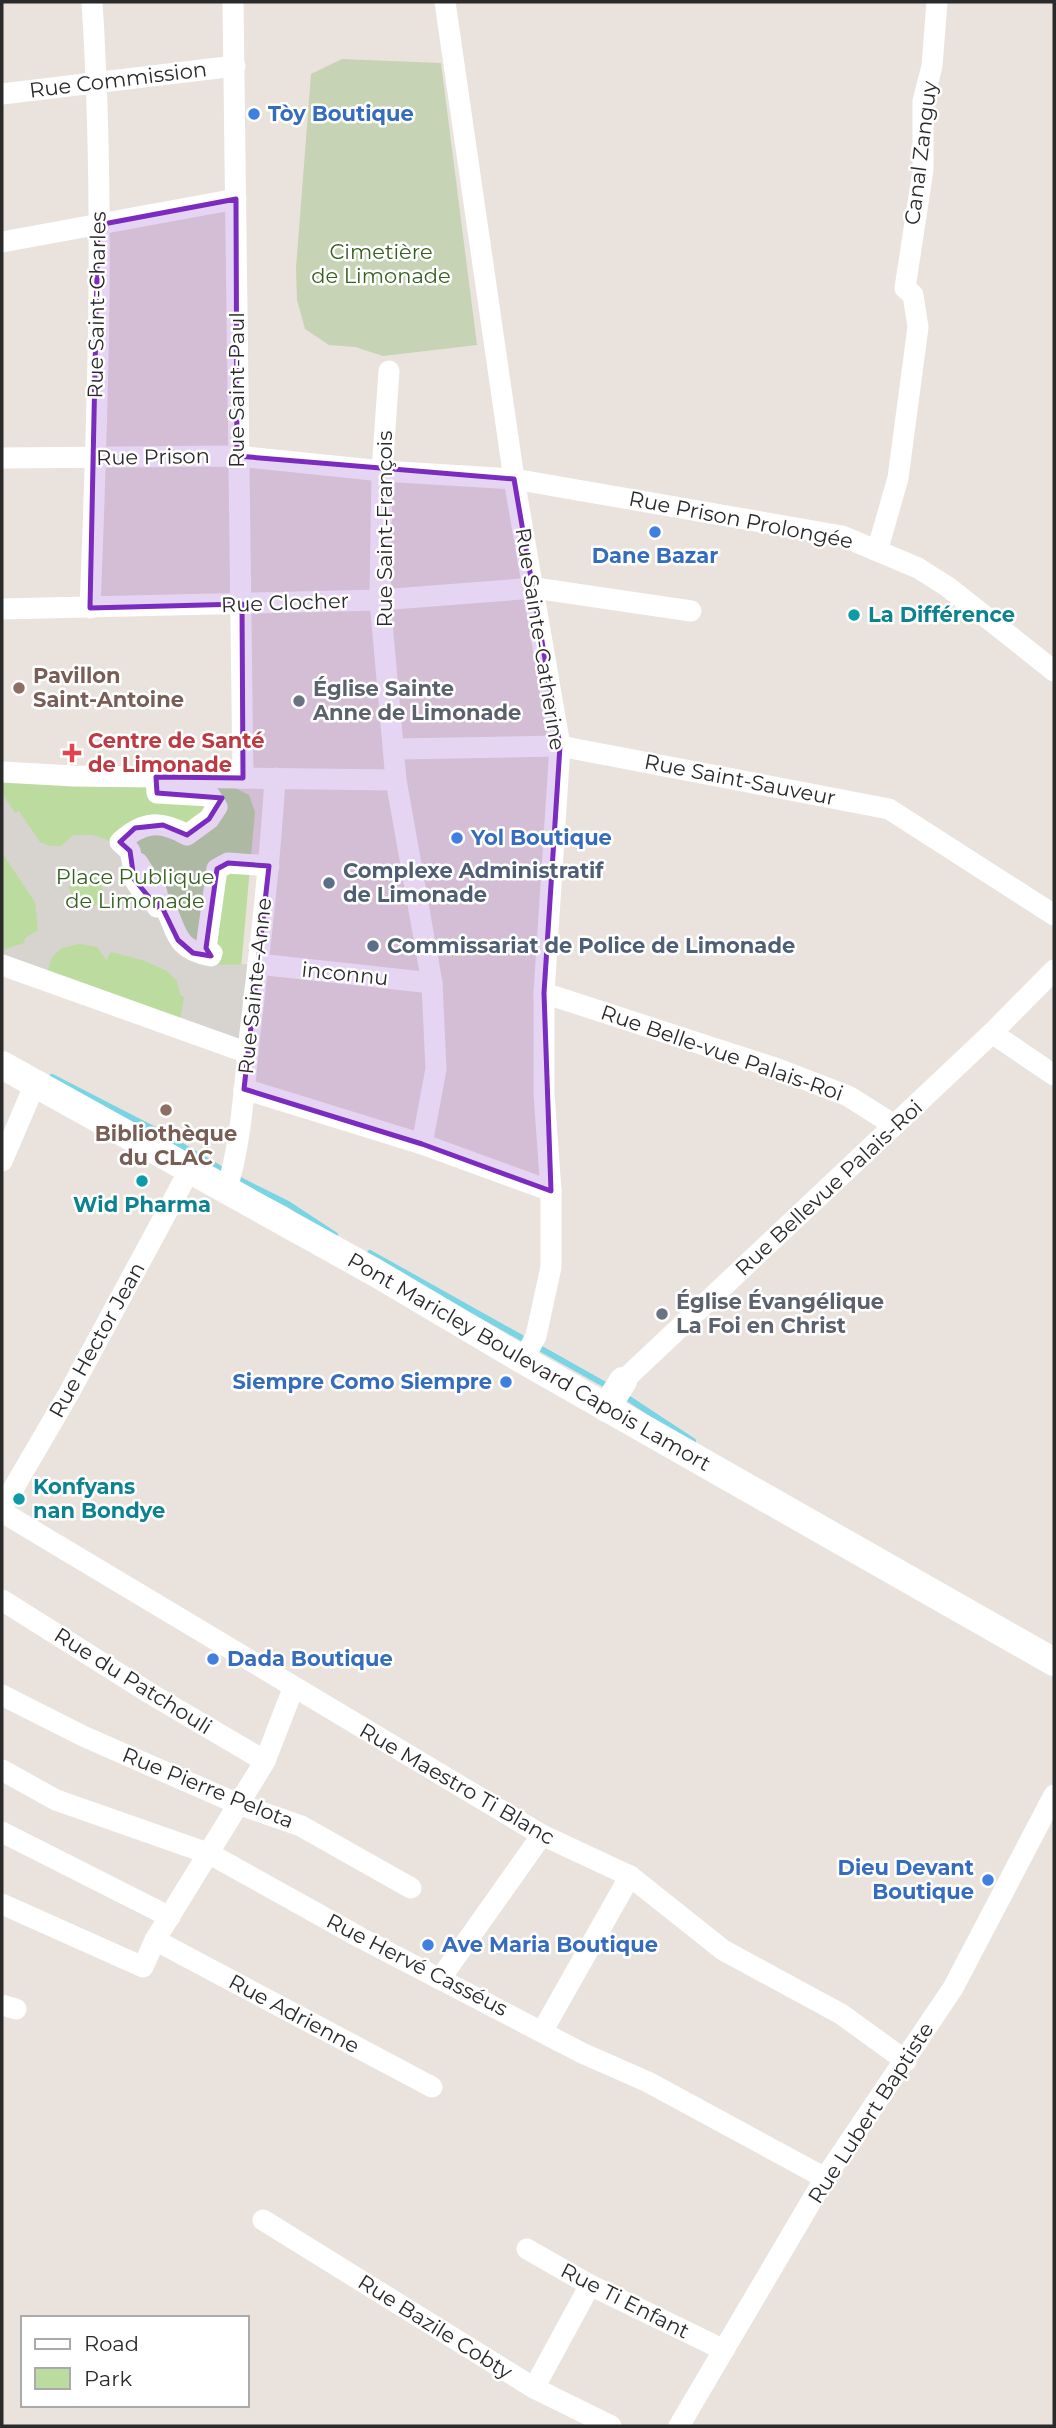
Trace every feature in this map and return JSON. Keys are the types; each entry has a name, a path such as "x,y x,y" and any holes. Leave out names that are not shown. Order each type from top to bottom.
{"street":[{"name":"Rue Saint-Charles","path":"90,608 96,458 98,225 98,83 92,2"},
{"name":"Rue Saint-Paul","path":"233,2 243,778"},
{"name":"Rue Sainte-Catherine","path":"445,2 514,479 535,588 560,746 544,993 544,1094 551,1191 551,1267 529,1348"},
{"name":"Canal Zanguy","path":"877,548 898,478 918,327 912,295 905,288 923,170 923,101 932,66 937,2"},
{"name":"Rue Commission","path":"2,94 235,66"},
{"path":"2,242 236,200"},
{"name":"Rue Saint-François","path":"389,371 382,471 380,600 396,749 396,780 432,983 436,1069 422,1144"},
{"name":"Rue Prison","path":"2,458 237,456 382,471 514,479"},
{"name":"Rue Prison Prolongée","path":"514,479 842,536 877,548 909,562 948,587 1054,671"},
{"name":"Rue Clocher","path":"2,609 380,600 535,588 691,611"},
{"name":"Rue Saint-Sauveur","path":"396,749 560,746 889,809 1054,915"},
{"path":"2,772 396,780"},
{"path":"156,777 157,793 210,796 217,807 209,819 187,835 163,825 145,826 135,828 120,842 130,851 133,865 138,863 144,873 134,879 140,888 153,882 157,893 152,899 157,907 162,902 178,940 193,953 211,956 212,953 206,948 217,869 228,863 269,866"},
{"name":"Rue Sainte-Anne","path":"230,1181 244,1090 269,866 275,778"},
{"name":"inconnu","path":"258,964 432,983"},
{"path":"2,965 248,1053"},
{"name":"Rue Bellevue Palais-Roi","path":"613,1396 992,1033 1054,970"},
{"name":"Rue Belle-vue Palais-Roi","path":"544,993 778,1069 848,1096 894,1125"},
{"path":"992,1033 1054,1075"},
{"name":"Pont Maricley Boulevard Capois Lamort","path":"2,1065 189,1171 230,1181 376,1273 529,1348 1054,1662"},
{"path":"2,1161 35,1084"},
{"path":"244,1090 422,1144 551,1191"},
{"name":"Rue Hector Jean","path":"2,1510 69,1393 189,1171"},
{"name":"Rue Maestro Ti Blanc","path":"2,1510 293,1689 542,1835 630,1876 723,1950 841,2014 906,2061"},
{"name":"Rue du Patchouli","path":"2,1600 151,1695 265,1761"},
{"path":"2,1904 143,1967 155,1940 211,1854 265,1761 293,1689"},
{"name":"Rue Pierre Pelota","path":"2,1695 83,1736 238,1804 301,1826 411,1888"},
{"name":"Rue Hervé Casséus","path":"2,1770 56,1800 211,1854 440,1979 544,2030 825,2178"},
{"name":"Rue Lubert Baptiste","path":"679,2426 825,2178 953,1988 1054,1794"},
{"path":"2,1832 170,1917"},
{"path":"440,1979 542,1835"},
{"path":"544,2030 630,1876"},
{"name":"Rue Adrienne","path":"155,1940 432,2087"},
{"name":"Rue Bazile Cobty","path":"262,2220 534,2388 611,2426"},
{"name":"Rue Ti Enfant","path":"527,2249 590,2286 724,2350"},
{"path":"534,2388 590,2286"}],"highlighted area":[{"path":"236,199 237,456 514,479 560,746 544,993 551,1191 422,1144 244,1089 269,866 228,863 217,869 206,948 211,956 193,953 178,940 160,903 157,907 134,879 130,851 120,842 135,828 163,825 187,835 209,819 222,798 157,793 156,777 243,778 242,604 90,608 98,225"}],"green space":[{"name":"Cimetière de Limonade","path":"342,59 441,63 477,345 383,356 355,347 329,345 305,329 297,300 296,268 311,74"},
{"name":"Place Publique de Limonade","path":"2,780 231,786 249,795 255,812 236,1024 187,1021 2,956"}],"shaded area":[{"path":"2,793 15,813 19,811 40,842 61,846 73,835 93,835 110,841 117,847 139,897 159,919 212,965 258,964 248,1053 179,1027 184,997 180,995 177,981 167,971 145,961 111,952 106,960 97,947 79,944 62,948 52,957 44,981 2,965 2,950 24,943 25,938 38,930 35,902 2,853","holes":["89,873 98,877 104,893 95,906 86,908 73,901 69,887 79,875"]}],"waterway":[{"path":"52,1077 155,1130 226,1172"},
{"path":"236,1178 288,1204 335,1235"},
{"path":"370,1253 611,1388"},
{"path":"623,1395 693,1441"}],"place":[{"name":"Tòy Boutique","path":"254,114"},
{"name":"Dane Bazar","path":"655,532"},
{"name":"La Différence","path":"854,615"},
{"name":"Pavillon Saint-Antoine","path":"19,688"},
{"name":"Église Sainte Anne de Limonade","path":"299,701"},
{"name":"Centre de Santé de Limonade","path":"72,753"},
{"name":"Yol Boutique","path":"457,838"},
{"name":"Complexe Administratif de Limonade","path":"329,883"},
{"name":"Commissariat de Police de Limonade","path":"373,946"},
{"name":"Bibliothèque du CLAC","path":"166,1110"},
{"name":"Wid Pharma","path":"142,1181"},
{"name":"Église Évangélique La Foi en Christ","path":"662,1314"},
{"name":"Siempre Como Siempre","path":"506,1382"},
{"name":"Konfyans nan Bondye","path":"19,1499"},
{"name":"Dada Boutique","path":"213,1659"},
{"name":"Dieu Devant Boutique","path":"988,1880"},
{"name":"Ave Maria Boutique","path":"428,1945"}]}
